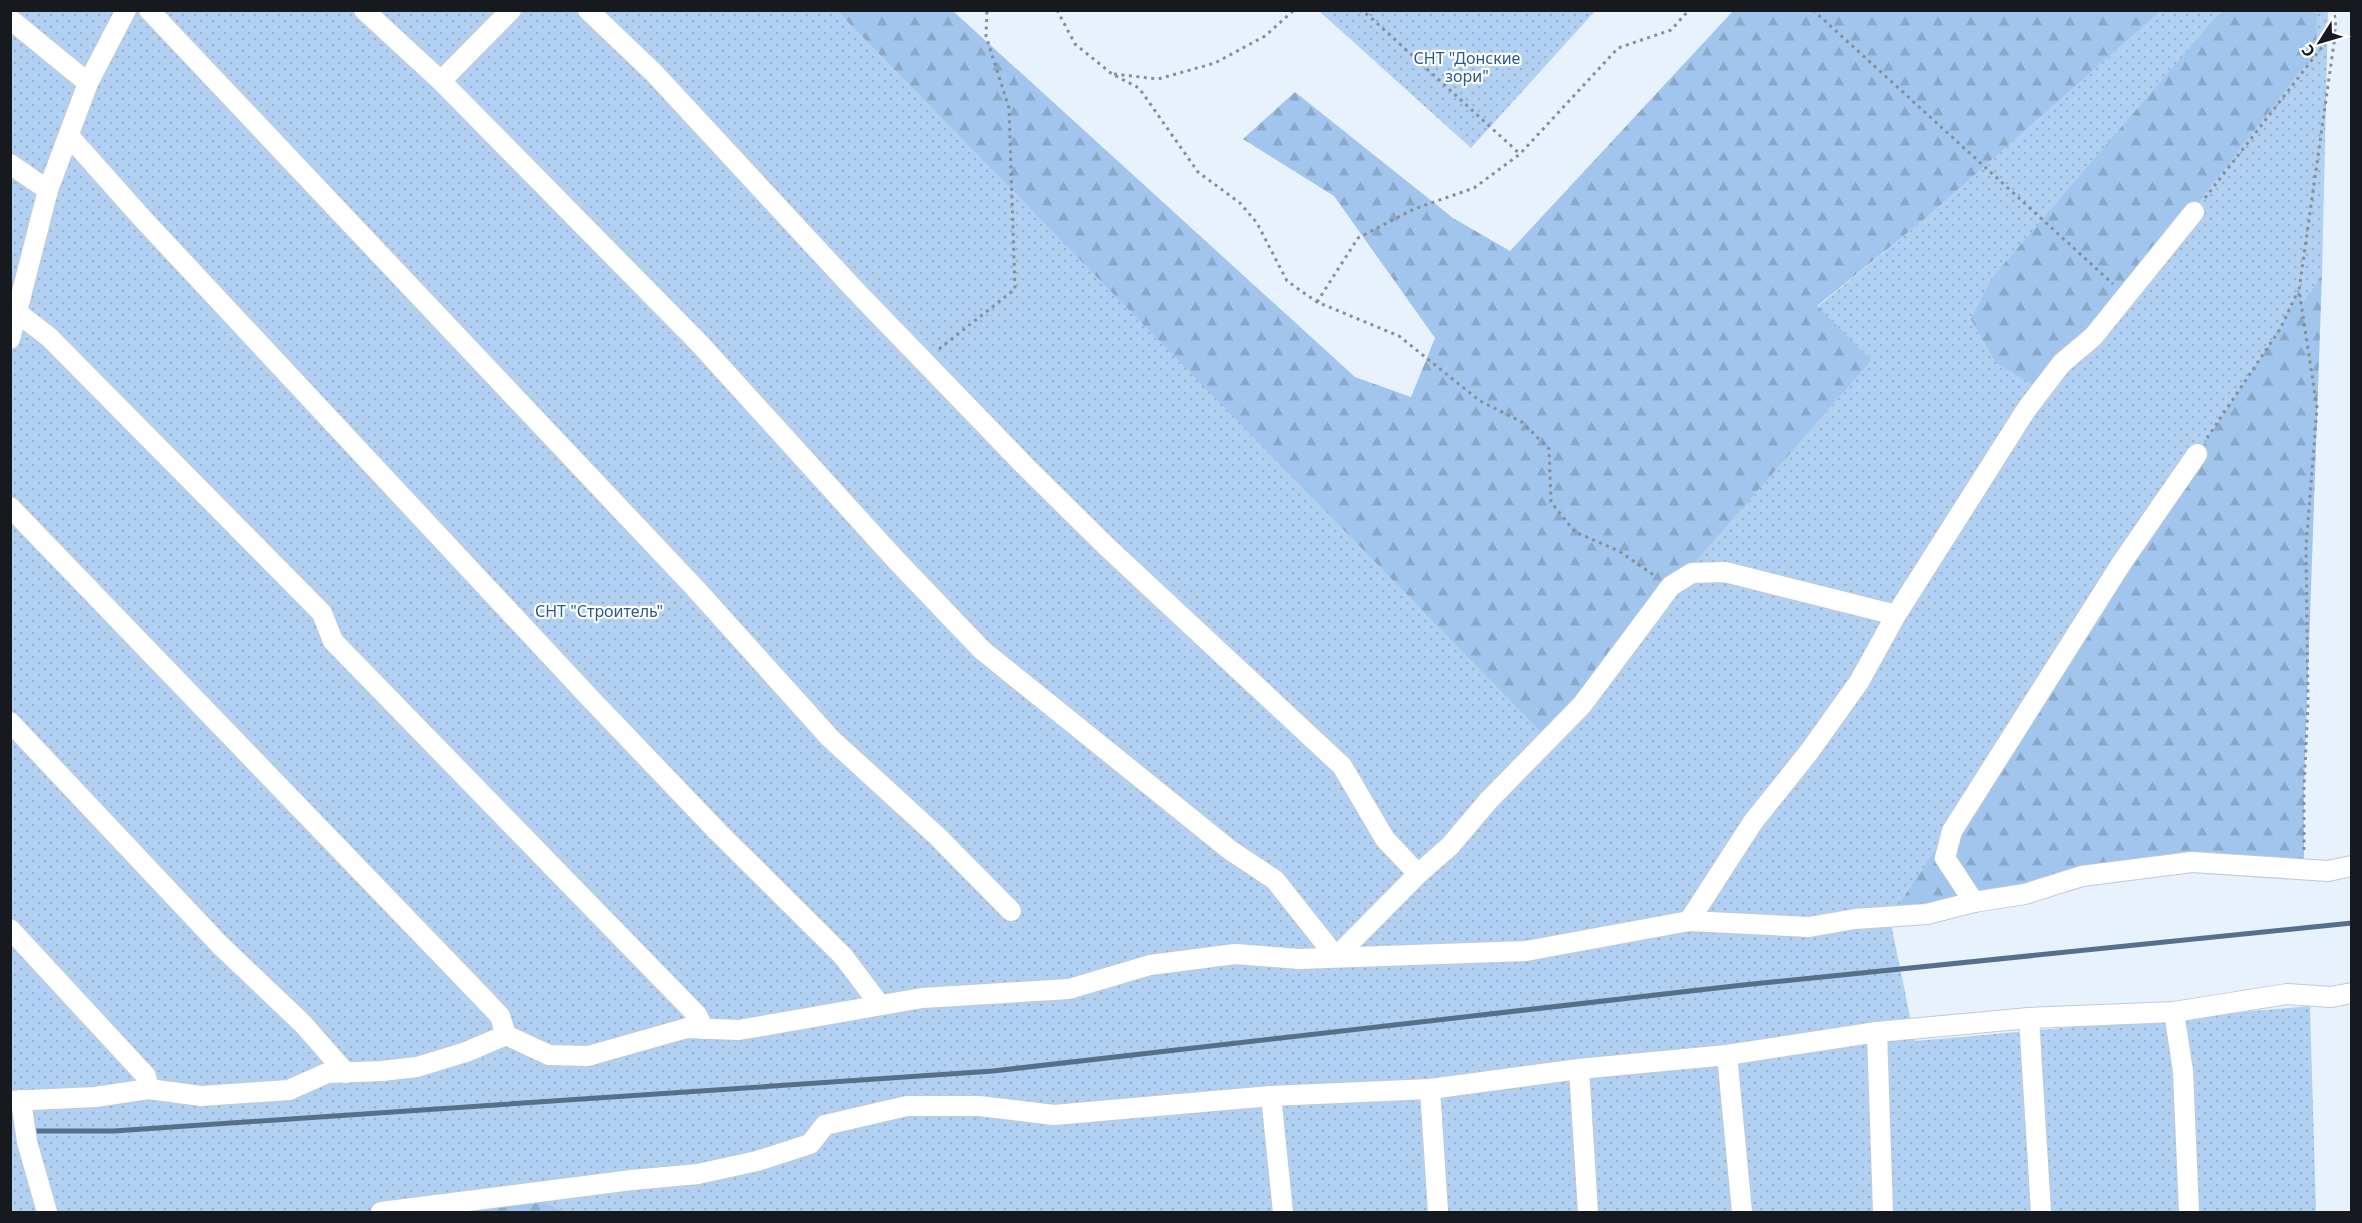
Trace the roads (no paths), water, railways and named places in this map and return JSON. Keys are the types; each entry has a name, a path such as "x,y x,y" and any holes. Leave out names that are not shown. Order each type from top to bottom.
{"lane":[{"path":"10,339 17,300 48,190 88,83 126,10"},
{"path":"148,10 695,588 830,738 937,836 1011,911"},
{"path":"364,10 441,81 700,344 896,560 982,650 1230,850 1275,880 1336,957"},
{"path":"441,81 511,10"},
{"path":"588,10 654,73 1024,466 1106,546 1342,766 1385,839 1418,873"},
{"path":"10,19 88,83"},
{"path":"69,136 142,219 589,697 718,832 843,956 880,1005"},
{"path":"10,164 48,190"},
{"path":"1689,921 1753,822 1809,752 1859,682 1896,615 2026,410 2062,363 2093,337 2194,212"},
{"path":"17,300 49,337 322,613 333,641 697,1016 704,1029"},
{"path":"1974,903 1945,858 1952,831 2121,564 2197,454"},
{"path":"10,507 500,1016 506,1035 549,1055 588,1056 687,1028 739,1030 922,998 1069,989 1150,965 1235,954 1299,959 1526,951 1689,921 1809,927 1855,919 1928,914 2025,894 2082,876 2192,862 2328,872 2352,866"},
{"path":"1336,957 1418,873 1450,846 1488,801 1582,705 1671,586 1692,573 1725,572 1896,615"},
{"path":"10,722 220,945 303,1024 346,1073"},
{"path":"10,930 146,1076 149,1089"},
{"path":"381,1212 609,1182 698,1174 757,1161 810,1144 825,1125 907,1106 979,1106 1054,1114 1271,1096 1430,1089 1579,1069 1727,1055 1877,1032 2029,1018 2175,1012 2287,994 2331,997 2352,993"},
{"path":"2175,1012 2182,1071 2189,1212"},
{"path":"2029,1018 2041,1212"},
{"path":"1877,1032 1883,1212"},
{"path":"50,1211 16,1100 95,1097 149,1089 201,1096 289,1090 327,1073 417,1067 466,1052 506,1035"},
{"path":"1727,1055 1742,1212"},
{"path":"1579,1069 1588,1212"},
{"path":"1430,1089 1438,1212"},
{"path":"1271,1096 1283,1212"}],"waterway":[{"path":"30,1131 114,1131 993,1071 1743,985 2352,923"}],"park label":[{"name":"СНТ \"Донские зори\"","path":"1467,67"},
{"name":"СНТ \"Строитель\"","path":"599,611"}]}
